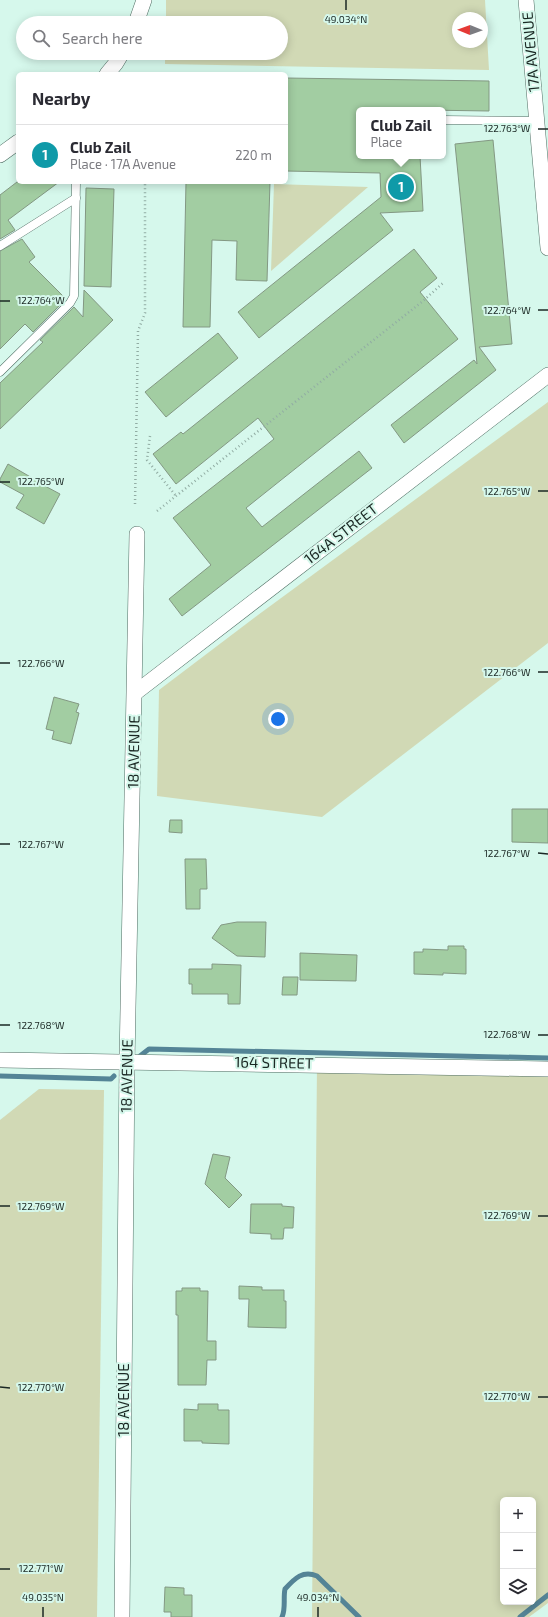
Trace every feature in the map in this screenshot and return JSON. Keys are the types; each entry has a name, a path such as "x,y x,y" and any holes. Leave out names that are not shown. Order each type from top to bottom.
{"street":[{"path":"138,16 144,0"},
{"name":"17A AVENUE","path":"526,0 548,248"},
{"path":"0,155 16,143"},
{"name":"164A STREET","path":"135,693 548,375"},
{"name":"18 AVENUE","path":"122,1617 127,1062 137,534"},
{"name":"164 STREET","path":"0,1060 548,1068"}],"lane":[{"path":"446,120 537,121"},
{"path":"1,371 73,300 75,291 76,184"},
{"path":"0,246 76,198"}],"path":[{"path":"135,504 138,331 144,313 145,184"},
{"path":"157,511 423,301 443,283"},
{"path":"150,436 148,460 176,496"}],"green space":[{"path":"166,0 485,0 486,12 452,12 452,48 488,48 489,70 165,64 165,60 288,60 288,16 166,16"},
{"path":"274,184 368,187 271,271"},
{"path":"548,402 548,643 322,817 157,796 159,690 258,615"},
{"path":"317,1064 548,1073 548,1603 529,1617 312,1617"},
{"path":"39,1089 104,1090 97,1617 0,1617 0,1120"}],"building":[{"path":"288,78 489,81 489,111 446,110 446,107 356,107 356,159 420,159 423,211 380,213 393,230 259,338 238,312 381,197 380,173 288,171"},
{"path":"493,140 512,344 479,347 496,370 404,443 391,425 474,360 477,364 455,144"},
{"path":"16,183 16,184 56,184 8,220 15,230 0,239 0,195"},
{"path":"186,184 270,184 267,281 236,280 237,241 212,240 210,327 183,327"},
{"path":"86,188 114,189 111,287 84,286"},
{"path":"22,239 35,257 29,262 66,299 33,332 25,324 0,349 0,251"},
{"path":"414,249 437,278 420,292 458,339 246,508 262,527 359,451 372,468 182,616 169,599 211,565 173,518 274,439 258,418 176,484 153,454 181,432 183,434"},
{"path":"84,290 113,320 0,429 0,383 43,342 40,340 74,307 83,317"},
{"path":"218,333 238,358 166,417 145,392"},
{"path":"8,464 34,479 38,478 44,482 45,486 60,494 44,524 16,508 24,495 0,482 0,479"},
{"path":"54,697 79,704 76,712 79,713 71,744 52,739 54,731 46,729"},
{"path":"512,809 548,809 548,843 512,842"},
{"path":"170,820 182,820 182,833 169,832"},
{"path":"185,859 206,859 207,889 200,889 200,909 186,909"},
{"path":"237,922 266,922 265,957 237,956 212,938 221,925"},
{"path":"448,946 464,946 464,949 466,949 466,974 414,974 414,952 423,952 423,949 448,950"},
{"path":"300,953 357,955 356,981 300,980"},
{"path":"212,964 241,965 240,1004 228,1004 228,994 192,994 192,984 189,984 189,969 212,969"},
{"path":"283,977 298,977 297,995 282,995"},
{"path":"213,1154 230,1157 225,1178 242,1195 229,1208 205,1184"},
{"path":"251,1204 282,1204 282,1206 294,1207 293,1228 284,1228 283,1239 271,1239 271,1234 250,1233"},
{"path":"239,1286 262,1287 262,1290 284,1290 284,1301 286,1301 286,1328 248,1327 249,1299 239,1299"},
{"path":"182,1288 200,1288 200,1291 208,1291 207,1341 216,1341 216,1360 207,1360 206,1385 178,1385 178,1315 176,1315 176,1291 182,1291"},
{"path":"198,1404 218,1404 218,1410 229,1410 229,1444 184,1441 184,1409 198,1410"},
{"path":"165,1587 184,1588 184,1595 192,1595 192,1617 171,1617 171,1612 164,1612"}],"waterway":[{"path":"140,1056 149,1049 548,1058"},
{"path":"0,1076 111,1079 114,1076"},
{"path":"282,1617 284,1611 285,1589 296,1578 308,1574 317,1576 359,1617"},
{"path":"520,1617 548,1595"}],"place":[{"name":"Club Zail","path":"401,187"}]}
